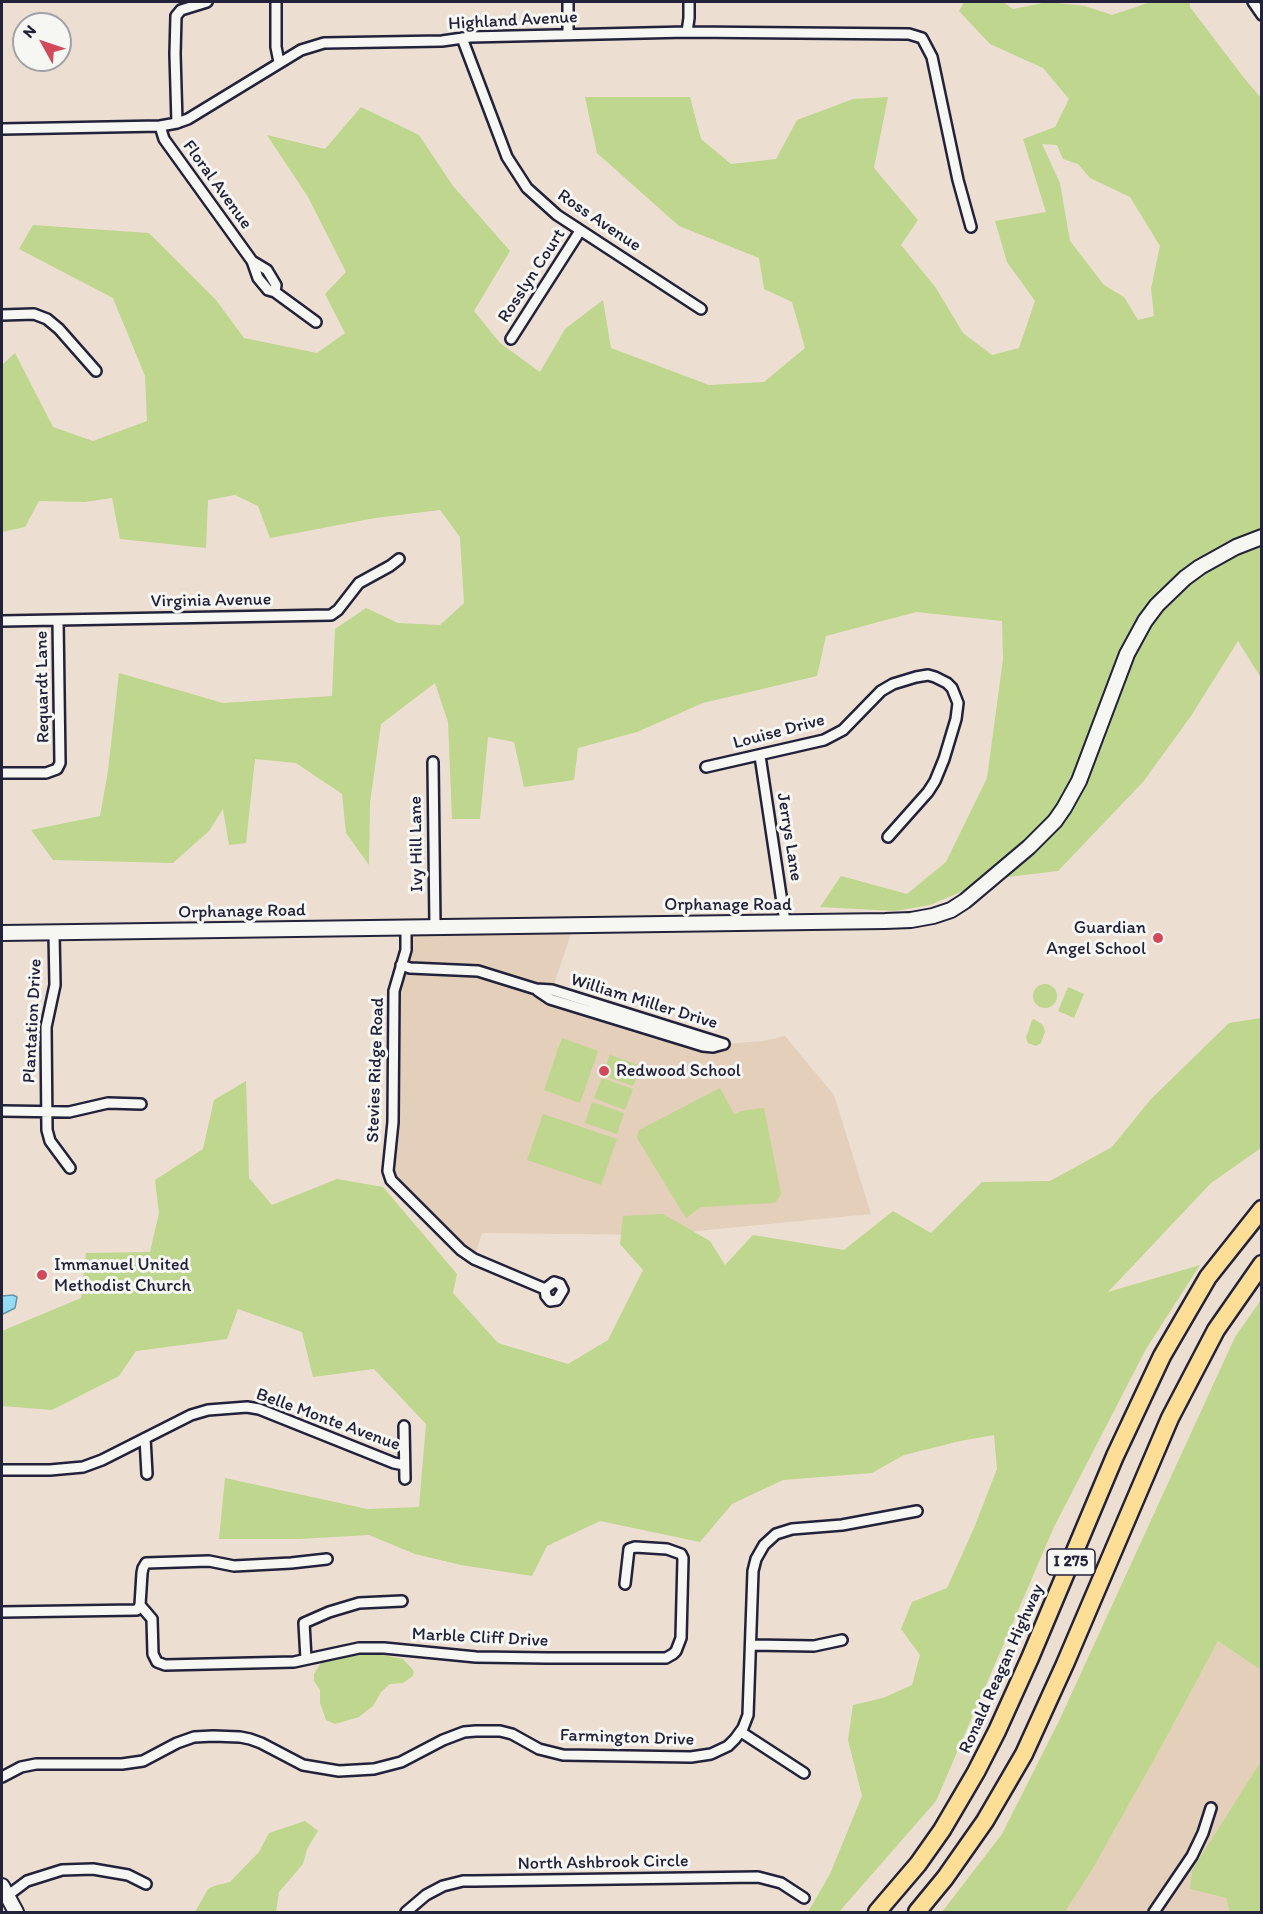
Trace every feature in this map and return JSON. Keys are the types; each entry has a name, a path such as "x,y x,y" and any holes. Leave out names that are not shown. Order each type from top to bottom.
{"highway":[{"name":"Ronald Reagan Highway","path":"877,1912 918,1864 942,1830 976,1772 1021,1679 1116,1456 1162,1356 1208,1277 1231,1245 1262,1209"},
{"name":"I 275","path":"917,1912 945,1878 985,1821 1024,1754 1170,1418 1216,1330 1262,1264"}],"main road":[{"name":"Orphanage Road","path":"2,933 911,920 933,916 951,910 965,901 1042,834 1064,808 1079,781 1127,654 1145,621 1157,605 1200,567 1236,547 1262,537"},
{"path":"4,1891 16,1912"}],"street":[{"path":"177,123 176,16 181,10 207,2"},
{"path":"276,2 276,47 279,63"},
{"path":"568,2 568,34"},
{"path":"687,32 689,2"},
{"path":"1253,2 1262,15"},
{"name":"Highland Avenue","path":"2,129 160,126 177,123 188,119 301,50 317,44 442,41 462,38 568,34 909,33 922,38 932,57 958,180 971,227"},
{"name":"Ross Avenue","path":"462,38 496,131 518,176 541,202 580,231 701,309"},
{"name":"Floral Avenue","path":"160,126 164,139 252,261 258,278 268,290 275,292 316,322"},
{"name":"Rosslyn Court","path":"511,339 580,231"},
{"path":"2,315 34,314 47,319 96,371"},
{"name":"Virginia Avenue","path":"2,621 331,615 338,610 359,583 390,567 399,559"},
{"name":"Requardt Lane","path":"2,773 46,773 57,769 60,763 58,620"},
{"name":"Louise Drive","path":"706,767 824,740 851,722 881,691 893,684 928,675 942,679 952,688 958,703 956,719 944,759 935,782 928,792 888,837"},
{"name":"Jerrys Lane","path":"760,756 785,922"},
{"name":"Ivy Hill Lane","path":"433,762 435,926"},
{"name":"Stevies Ridge Road","path":"406,926 406,950 394,991 393,1122 388,1171 391,1180 460,1250 487,1265 545,1289"},
{"name":"Plantation Drive","path":"54,933 55,985 46,1027 46,1112 48,1137 70,1168"},
{"name":"William Miller Drive","path":"401,965 410,968 478,971 536,989 552,990 724,1044 713,1047 703,1046 550,999 536,989"},
{"path":"2,1111 46,1112 82,1110 108,1103 141,1104"},
{"name":"Belle Monte Avenue","path":"2,1470 82,1467 102,1460 191,1415 208,1410 247,1407 259,1409 394,1464 404,1465"},
{"name":"Belle Monte Avenue","path":"404,1426 405,1479"},
{"path":"145,1438 147,1474"},
{"path":"804,1773 741,1732 749,1707 753,1571 759,1551 770,1538 783,1531 842,1526 917,1511"},
{"name":"Marble Cliff Drive","path":"141,1605 152,1619 153,1654 157,1662 165,1665 294,1662 359,1648 512,1658 666,1658 673,1654 681,1638 683,1558 681,1554 667,1549 635,1547 630,1549 627,1555 625,1584"},
{"path":"2,1612 137,1610 141,1605 141,1573 146,1563 209,1561 234,1566 327,1559"},
{"path":"306,1659 304,1623 359,1603 402,1601"},
{"path":"751,1645 814,1646 842,1640"},
{"name":"Farmington Drive","path":"2,1777 21,1767 36,1764 122,1764 143,1761 177,1743 194,1737 240,1737 261,1743 303,1766 339,1771 374,1769 400,1762 464,1732 500,1731 512,1734 539,1749 563,1755 703,1757 728,1746 741,1732"},
{"path":"1154,1912 1192,1856 1211,1808"},
{"path":"4,1891 62,1870 93,1869 128,1875 146,1884"},
{"name":"North Ashbrook Circle","path":"406,1912 435,1890 453,1883 474,1881 758,1877 781,1882 804,1898"}],"shaded area":[{"name":"Redwood School","path":"574,925 552,990 724,1044 763,1041 785,1036 834,1095 871,1214 657,1235 482,1233 474,1259 391,1180 394,991 406,926"},
{"path":"1218,1641 1261,1670 1261,1761 1192,1870 1190,1889 1226,1898 1230,1912 1065,1912 1092,1870"}],"green space":[{"path":"964,2 1003,2 1013,9 1048,2 1085,6 1112,15 1151,2 1190,2 1190,7 1261,98 1261,678 1238,641 1191,716 1143,782 1058,871 991,879 930,905 895,911 820,907 841,876 907,894 946,862 987,778 1003,659 1002,621 916,612 826,636 817,676 703,703 637,732 578,748 574,780 524,787 514,742 488,737 480,819 452,819 448,722 435,683 381,724 370,803 369,865 346,833 342,794 296,763 255,759 246,843 229,845 223,809 209,831 173,863 53,860 31,830 100,816 108,771 119,673 223,703 332,696 335,629 366,608 398,623 440,625 464,603 460,537 440,510 375,518 270,538 258,506 235,495 208,500 206,548 120,539 112,498 85,502 39,501 25,527 2,532 2,365 15,353 53,427 93,441 147,421 145,376 113,298 19,249 33,225 149,233 216,300 244,338 317,353 345,333 325,294 346,272 308,197 267,135 325,149 361,107 419,135 453,186 510,251 474,311 500,343 540,372 565,329 603,300 611,348 709,385 764,382 805,348 792,302 764,289 759,258 679,226 597,153 585,97 690,97 701,139 731,164 776,159 797,120 853,99 888,97 874,168 918,220 901,245 936,288 963,333 992,355 1019,348 1035,301 1007,262 995,221 1046,212 1023,139 1055,127 1069,99 1043,68 990,44 959,11","holes":["1042,144 1057,145 1063,159 1078,164 1090,178 1130,197 1160,246 1151,289 1154,316 1138,320 1124,297 1104,285 1070,241 1060,183"]},
{"path":"1040,984 1050,984 1057,991 1057,1001 1050,1008 1040,1008 1033,1001 1033,991"},
{"path":"1068,987 1084,994 1074,1018 1058,1011"},
{"path":"1261,1018 1261,1148 1211,1183 1108,1292 1200,1265 1146,1349 1054,1527 936,1801 839,1912 808,1912 830,1874 862,1796 848,1740 853,1705 883,1698 912,1685 920,1655 901,1629 912,1602 947,1588 997,1469 994,1435 904,1455 872,1473 783,1480 732,1504 700,1542 600,1521 547,1546 532,1576 461,1565 415,1554 369,1535 299,1539 219,1539 225,1478 367,1509 419,1507 426,1424 374,1369 313,1377 302,1332 238,1309 227,1339 136,1351 119,1376 52,1410 2,1406 2,1331 81,1298 86,1253 150,1252 159,1213 155,1180 203,1149 214,1100 246,1081 249,1178 272,1205 337,1179 383,1187 457,1274 453,1293 498,1343 568,1364 608,1340 643,1270 620,1244 623,1216 663,1214 710,1241 725,1265 753,1235 844,1250 893,1211 931,1233 982,1182 1050,1181 1112,1147 1151,1099 1229,1023"},
{"path":"1034,1019 1043,1025 1045,1032 1041,1043 1036,1046 1028,1043 1026,1038"},
{"path":"562,1038 598,1051 580,1103 544,1090"},
{"path":"610,1055 641,1066 633,1086 602,1075"},
{"path":"602,1078 633,1089 625,1110 594,1098"},
{"path":"720,1088 734,1114 764,1108 781,1194 775,1203 701,1207 686,1218 637,1138 639,1130"},
{"path":"592,1102 624,1113 617,1134 585,1123"},
{"path":"543,1114 617,1139 601,1185 527,1160"},
{"path":"1261,1300 1261,1670 1218,1641 1092,1870 1065,1912 942,1912 1002,1834 1059,1721 1235,1337"},
{"path":"355,1655 382,1655 403,1659 414,1671 413,1676 403,1683 390,1684 381,1692 373,1706 359,1717 335,1724 326,1720 314,1674 322,1661"},
{"path":"1261,1761 1261,1912 1230,1912 1226,1898 1190,1889 1192,1870"},
{"path":"305,1821 318,1831 307,1849 303,1864 279,1892 276,1912 195,1912 208,1889 230,1882 259,1852 269,1833"}],"water":[{"path":"2,1296 17,1297 15,1308 3,1314"}],"place":[{"name":"Guardian Angel School","path":"1158,938"},
{"name":"Redwood School","path":"604,1071"},
{"name":"Immanuel United Methodist Church","path":"42,1275"}]}
